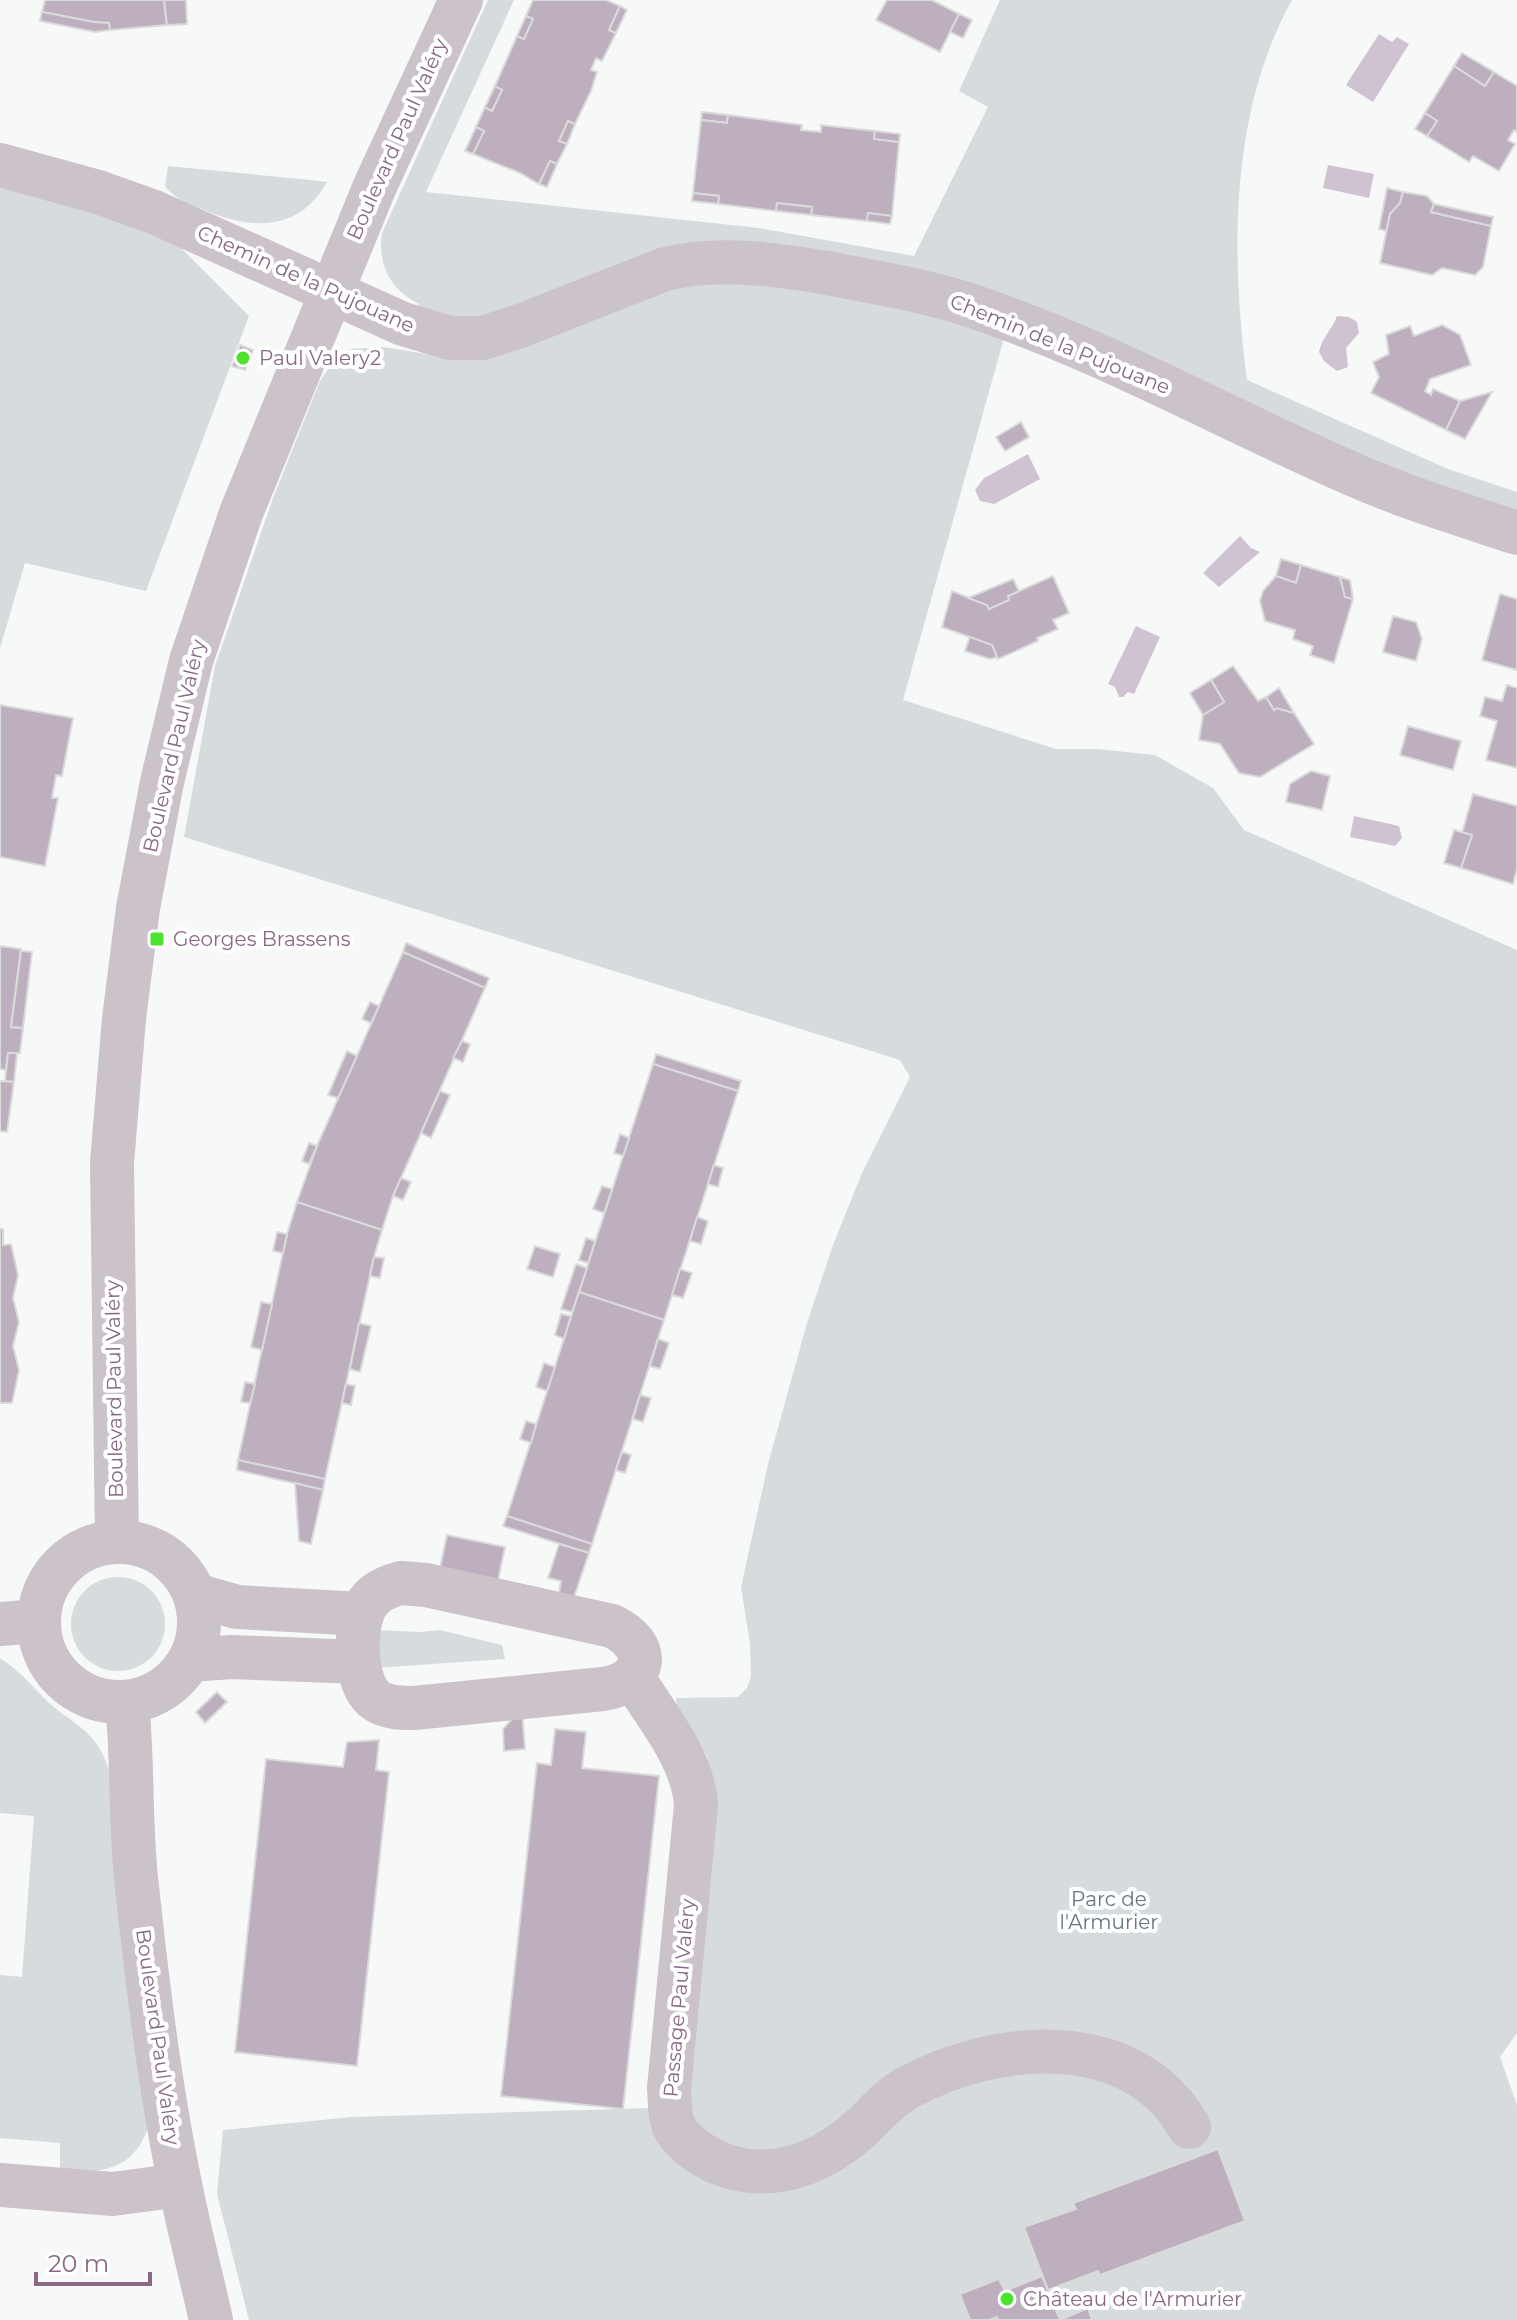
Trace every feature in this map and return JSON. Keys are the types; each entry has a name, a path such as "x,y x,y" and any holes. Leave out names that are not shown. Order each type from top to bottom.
{"street":[{"name":"Boulevard Paul Valéry","path":"117,1542 112,1163 124,1019 138,908 162,782 191,661 241,513 375,186 461,0"},
{"name":"Chemin de la Pujouane","path":"0,165 98,192 154,212 403,324 450,338 483,338 665,269 690,263 731,262 788,267 908,287 970,305 1133,370 1357,476 1517,533"},
{"path":"117,1542 142,1545 165,1556 183,1573 195,1595 199,1628 190,1660 174,1681 153,1696 127,1702 93,1699 64,1682 19,1622 61,1565 87,1548 117,1542"},
{"path":"401,1583 426,1585 612,1626 625,1632 638,1650 638,1670 624,1684 603,1689 414,1708 393,1707 378,1702 369,1693 358,1662 362,1614 375,1595 386,1587 401,1583"},
{"path":"195,1595 237,1607 362,1614"},
{"path":"190,1660 232,1657 358,1662"},
{"name":"Passage Paul Valéry","path":"633,1678 689,1768 695,1786 696,1805 669,2088 673,2124 684,2142 711,2161 739,2170 753,2172 787,2168 806,2163 848,2139 891,2097 907,2088 981,2059 1064,2051 1123,2067 1145,2078 1180,2109 1189,2127"},
{"name":"Boulevard Paul Valéry","path":"127,1702 136,1875 162,2087 180,2185 211,2320"},
{"path":"0,2185 113,2194 180,2185"}],"green space":[{"path":"488,0 514,0 426,192 759,228 914,256 988,107 959,91 1000,0 1292,0 1271,44 1256,90 1240,186 1238,284 1247,380 1448,469 1517,492 1517,518 1371,461 1171,366 679,246 485,321 417,311 419,304 401,292 388,275 382,256 382,233"},
{"path":"168,166 327,182 316,199 302,211 288,218 255,223 220,216 177,197 165,186"},
{"path":"0,182 173,240 249,316 146,591 25,563 0,648"},
{"name":"Parc de l'Armurier","path":"725,280 882,302 1004,338 903,700 1056,749 1098,749 1155,755 1213,788 1244,830 1517,950 1517,2033 1500,2057 1517,2105 1517,2320 249,2320 217,2194 223,2130 351,2117 687,2107 710,1787 706,1755 683,1721 676,1698 738,1697 747,1688 751,1677 750,1644 741,1587 768,1464 807,1323 833,1245 862,1173 910,1077 900,1060 184,837 215,666 273,498 320,381 334,360 352,349 383,347 440,356 684,283"},
{"path":"118,1577 136,1580 151,1591 162,1606 165,1624 162,1642 151,1657 136,1668 118,1671 100,1668 85,1657 74,1642 71,1624 74,1606 85,1591 100,1580"},
{"path":"376,1630 440,1630 502,1645 505,1659 375,1668"},
{"path":"0,1658 92,1737 109,1771 150,2121 136,2150 127,2159 104,2169 60,2173 60,2143 0,2138 0,1975 22,1977 34,1816 0,1813"}],"shaded area":[{"path":"1379,34 1392,42 1397,37 1409,44 1373,102 1346,85"},
{"path":"1328,165 1374,174 1369,198 1323,188"},
{"path":"1337,316 1349,317 1357,322 1359,333 1346,348 1348,367 1337,371 1324,361 1319,352"},
{"path":"1028,454 1040,479 994,504 980,501 975,490 984,478"},
{"path":"1240,536 1251,548 1260,552 1219,587 1203,573"},
{"path":"1136,626 1160,637 1134,694 1128,692 1119,697 1115,687 1108,684"},
{"path":"1354,816 1399,826 1402,838 1395,846 1350,837"}],"building":[{"path":"45,0 164,0 167,25 110,30 109,23 42,12"},
{"path":"164,0 186,0 187,24 167,25"},
{"path":"533,0 606,0 620,6 609,30 616,33 602,61 596,58 591,70 597,72 591,91 575,124 568,121 559,141 567,144 557,164 550,161 539,184 473,154 484,131 476,127 485,107 492,111 502,90 495,86 517,36 524,39 533,19 526,16"},
{"path":"887,0 932,0 959,14 940,52 876,20"},
{"path":"620,6 627,10 616,33 609,30"},
{"path":"42,12 109,23 110,30 95,32 40,21"},
{"path":"959,14 972,20 963,38 950,32"},
{"path":"526,16 533,19 524,39 517,36"},
{"path":"1462,53 1494,72 1485,86 1454,66"},
{"path":"1454,66 1485,86 1494,72 1517,86 1517,132 1514,130 1508,140 1515,144 1499,171 1473,156 1469,162 1427,136 1437,121 1425,113"},
{"path":"495,86 502,90 492,111 485,107"},
{"path":"702,112 728,115 727,123 701,120"},
{"path":"1425,113 1437,121 1427,136 1415,129"},
{"path":"728,115 802,125 801,130 821,132 821,125 875,131 874,139 899,142 892,216 868,213 867,221 811,215 812,207 777,203 776,211 718,204 719,196 693,193 701,120 727,123"},
{"path":"568,121 575,124 567,144 559,141"},
{"path":"476,127 484,131 473,154 465,151"},
{"path":"875,131 900,134 899,142 874,139"},
{"path":"550,161 557,164 547,187 539,184"},
{"path":"1387,188 1403,192 1400,203 1390,214 1386,231 1379,229"},
{"path":"1403,192 1427,196 1434,204 1431,212 1491,226 1483,267 1475,275 1442,268 1432,275 1380,263 1390,214 1400,203"},
{"path":"693,193 719,196 718,204 692,201"},
{"path":"777,203 812,207 811,215 776,211"},
{"path":"1434,204 1493,217 1491,226 1431,212"},
{"path":"868,213 892,216 890,224 867,221"},
{"path":"1442,325 1460,335 1471,365 1430,379 1425,391 1431,395 1433,389 1460,401 1446,430 1371,393 1379,377 1373,362 1389,354 1386,335 1410,326 1414,336"},
{"name":"Paul Valery2","path":"240,345 253,350 245,370 232,366"},
{"path":"1492,392 1465,439 1446,430 1460,401"},
{"path":"1021,422 1029,437 1005,451 996,437"},
{"path":"1281,559 1301,565 1296,583 1276,576"},
{"path":"1301,565 1340,577 1345,597 1353,599 1334,663 1310,655 1313,646 1293,639 1295,630 1265,621 1260,601 1263,591 1276,576 1296,583"},
{"path":"1053,576 1069,613 1053,620 1058,629 1037,638 1038,641 998,659 992,645 942,627 952,591 987,605 989,609 1009,600 1008,596"},
{"path":"1340,577 1350,580 1353,599 1345,597"},
{"path":"1013,579 1019,591 1008,596 1009,600 989,609 987,605 968,598"},
{"path":"1500,594 1517,599 1517,670 1482,660"},
{"path":"1393,616 1416,622 1422,639 1416,661 1383,652"},
{"path":"970,637 992,645 997,657 990,659 965,651"},
{"path":"1233,666 1258,701 1266,697 1274,710 1277,708 1294,713 1314,744 1260,777 1239,773 1220,744 1199,740 1203,715 1224,702 1211,680"},
{"path":"1211,680 1224,702 1203,715 1190,693"},
{"path":"1507,685 1517,688 1517,768 1486,760 1497,721 1480,716 1485,697 1502,701"},
{"path":"1279,688 1294,713 1277,708 1274,710 1266,697"},
{"path":"0,705 73,718 62,776 56,775 52,798 58,798 45,866 0,857"},
{"path":"1408,726 1461,741 1453,770 1400,755"},
{"path":"1311,771 1330,776 1322,810 1286,802 1290,784"},
{"path":"1473,794 1517,806 1517,869 1513,884 1461,868 1472,835 1462,833"},
{"path":"1454,830 1472,835 1461,868 1444,863"},
{"path":"406,943 489,978 485,988 403,952"},
{"path":"0,946 21,949 11,1027 23,1028 20,1053 8,1053 6,1070 0,1069"},
{"path":"21,951 32,952 23,1028 11,1027"},
{"path":"403,952 485,988 393,1196 382,1230 297,1202 317,1146"},
{"path":"370,1002 379,1006 371,1023 362,1019"},
{"path":"462,1041 470,1044 463,1062 453,1058"},
{"path":"347,1051 357,1056 338,1098 328,1095"},
{"path":"8,1053 17,1053 14,1082 5,1081"},
{"path":"656,1054 741,1081 738,1091 653,1064"},
{"path":"653,1064 738,1091 664,1320 579,1292"},
{"path":"0,1081 14,1082 7,1132 0,1131"},
{"path":"440,1091 450,1095 431,1138 421,1133"},
{"path":"620,1134 629,1138 623,1156 614,1153"},
{"path":"309,1143 317,1146 309,1164 302,1161"},
{"path":"714,1165 723,1168 718,1187 708,1184"},
{"path":"401,1178 411,1182 403,1200 393,1196"},
{"path":"602,1186 612,1189 604,1213 593,1209"},
{"path":"297,1202 382,1230 325,1479 238,1460 287,1234"},
{"path":"697,1217 708,1221 701,1244 690,1241"},
{"path":"0,1229 3,1229 3,1245 11,1244 18,1275 13,1298 19,1322 13,1346 19,1370 12,1403 0,1403"},
{"path":"277,1232 287,1234 283,1253 273,1251"},
{"path":"586,1238 595,1241 588,1263 579,1260"},
{"path":"535,1246 560,1254 553,1277 527,1269"},
{"path":"374,1257 384,1258 380,1278 370,1276"},
{"path":"576,1264 587,1268 572,1312 561,1309"},
{"path":"680,1269 692,1273 683,1298 672,1295"},
{"path":"579,1292 664,1320 592,1544 507,1516"},
{"path":"261,1302 272,1304 262,1350 251,1347"},
{"path":"561,1314 571,1316 564,1339 555,1335"},
{"path":"359,1323 371,1326 360,1372 350,1369"},
{"path":"658,1339 669,1343 660,1369 650,1366"},
{"path":"544,1363 555,1367 547,1391 536,1387"},
{"path":"245,1382 255,1384 250,1403 241,1402"},
{"path":"346,1384 355,1386 351,1405 342,1403"},
{"path":"640,1395 651,1398 643,1422 633,1419"},
{"path":"526,1421 536,1424 531,1443 520,1439"},
{"path":"622,1452 631,1455 625,1473 616,1470"},
{"path":"238,1460 325,1479 323,1490 237,1470"},
{"path":"295,1483 323,1490 311,1544 299,1541"},
{"path":"507,1516 592,1544 589,1553 503,1526"},
{"path":"447,1535 505,1547 497,1585 439,1573"},
{"path":"559,1544 589,1553 572,1603 558,1599 561,1581 548,1578"},
{"path":"217,1692 227,1702 205,1723 196,1712"},
{"path":"520,1710 525,1749 504,1751 503,1729"},
{"path":"555,1729 586,1732 582,1768 659,1776 623,2109 501,2096 537,1763 551,1765"},
{"path":"379,1740 376,1770 389,1772 357,2066 235,2052 266,1759 343,1767 347,1742"},
{"path":"1218,2149 1245,2221 1100,2275 1098,2271 1048,2290 1024,2227 1076,2209 1073,2203"},
{"name":"Château de l'Armurier","path":"1042,2276 1060,2320 998,2320 997,2317 970,2320 960,2294 999,2279 1005,2291"},
{"path":"1088,2308 1092,2320 1060,2320"}],"place":[{"name":"Paul Valery2","path":"243,358"},
{"name":"Georges Brassens","path":"157,939"},
{"name":"Château de l'Armurier","path":"1007,2299"}]}
